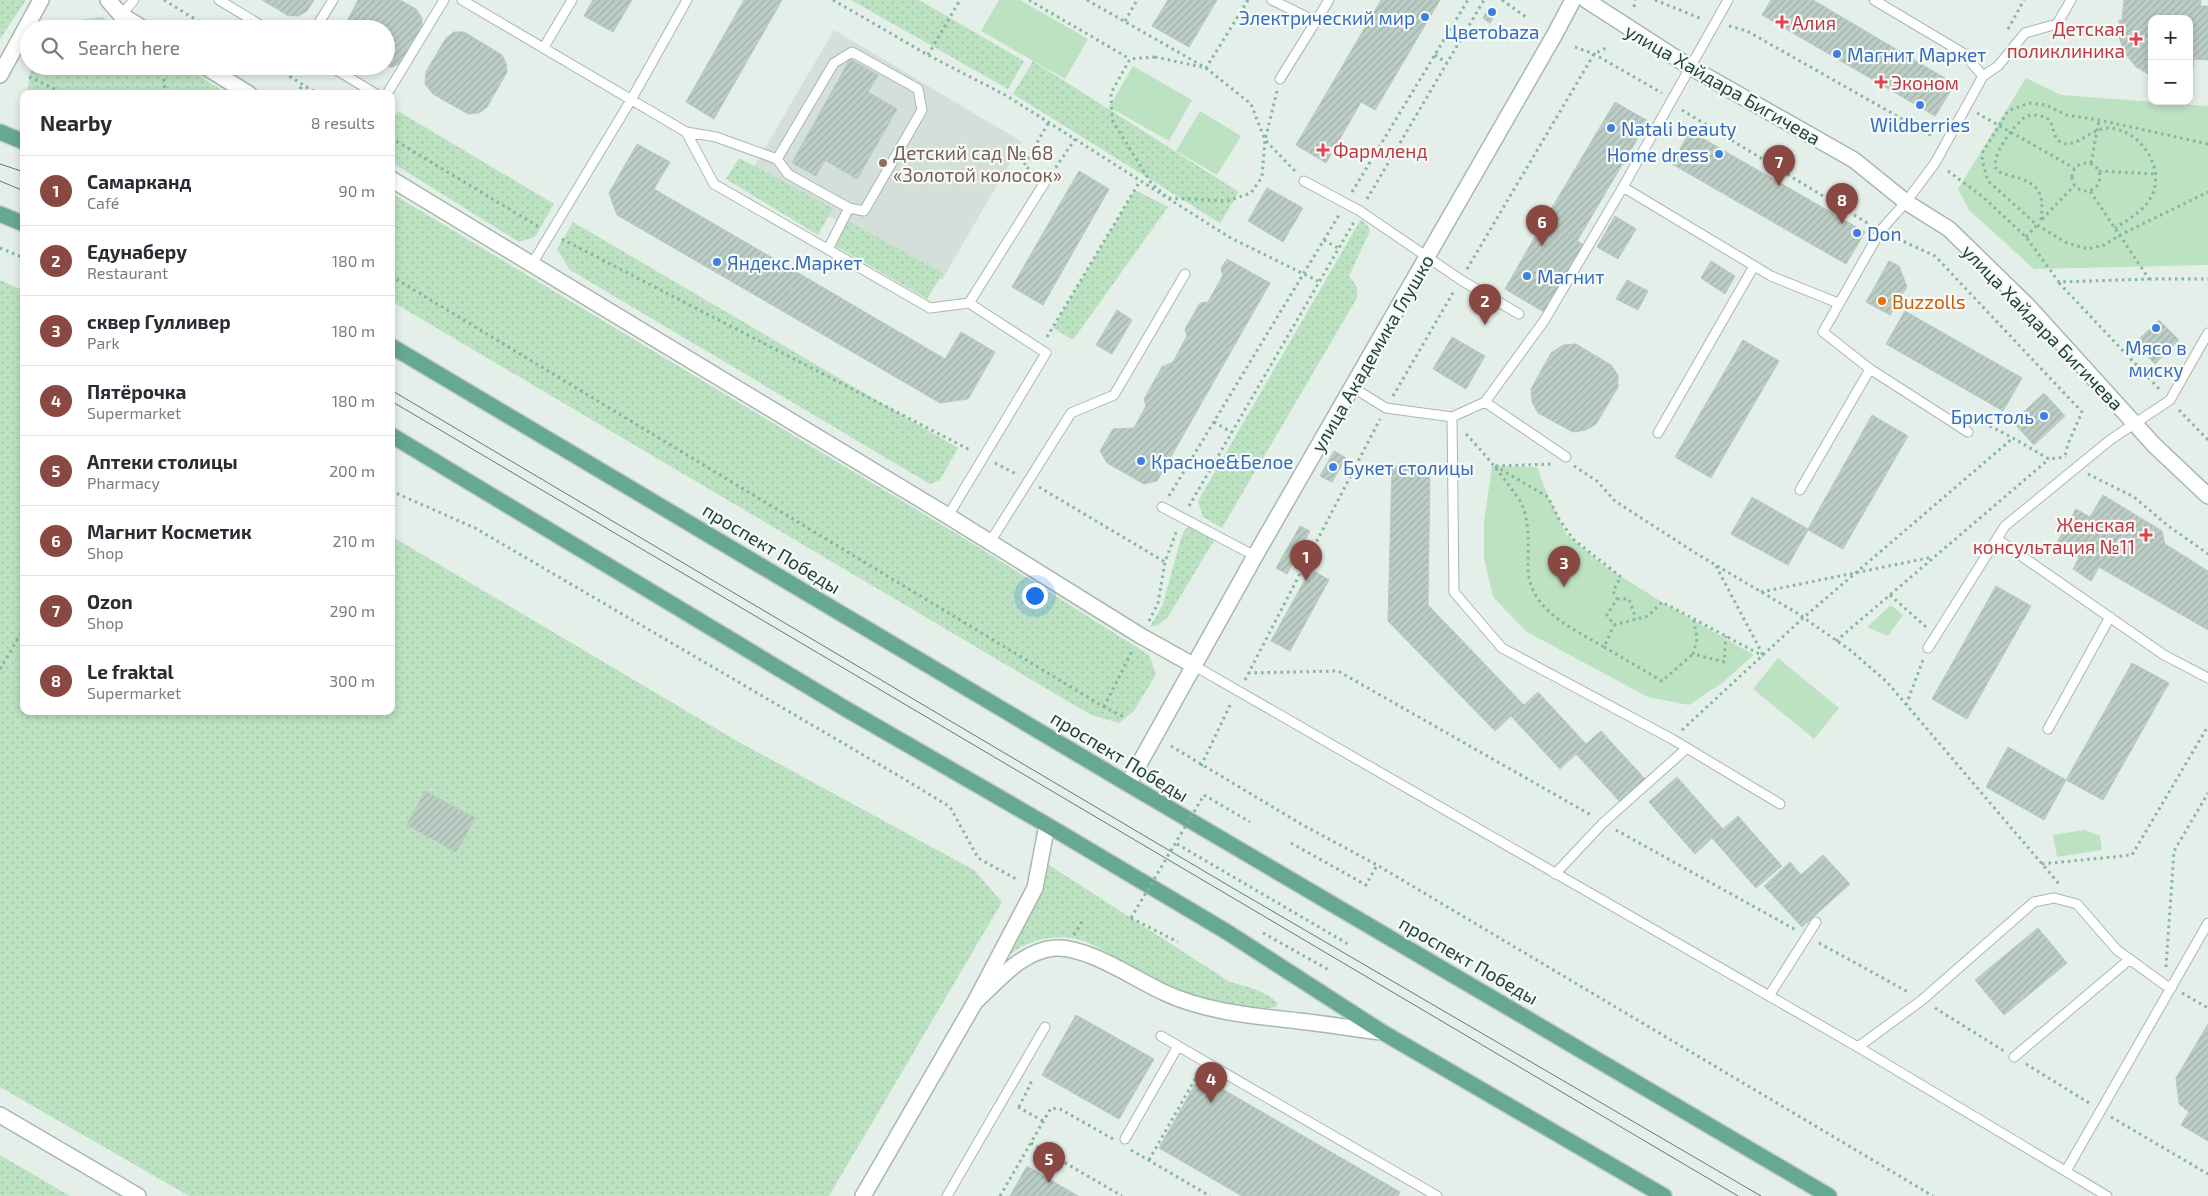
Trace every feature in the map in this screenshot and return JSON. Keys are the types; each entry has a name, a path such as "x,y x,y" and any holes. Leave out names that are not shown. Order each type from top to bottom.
{"main road":[{"path":"0,132 20,140"},
{"path":"0,214 20,222"},
{"name":"проспект Победы","path":"395,348 1128,784 1830,1196"},
{"path":"395,437 837,704 1047,825 1227,932 1382,1032 1664,1196"}],"street":[{"path":"30,20 41,0"},
{"path":"108,0 121,15 129,20"},
{"name":"улица Академика Глушко","path":"1128,784 1254,556 1556,34 1573,0"},
{"name":"улица Хайдара Бигичева","path":"1586,0 1690,66 1854,160 1906,202 1949,229 2028,306 2134,423 2208,496"},
{"path":"0,75 20,38"},
{"path":"218,75 243,90"},
{"path":"395,181 948,516 1141,636 1193,665"},
{"path":"863,1196 975,1002 1035,888 1047,825"},
{"path":"975,1002 1020,961 1045,949 1066,948 1087,954 1165,993 1205,1006 1255,1016 1382,1032"},
{"path":"0,1115 138,1196"}],"lane":[{"path":"121,15 134,0"},
{"path":"219,0 252,20"},
{"path":"321,20 333,0"},
{"path":"389,90 444,0"},
{"path":"462,0 686,132 716,137 777,159 788,174 849,208 864,211 922,110 918,89 852,52 834,64 777,159"},
{"path":"544,47 572,0"},
{"path":"532,264 631,100 687,0"},
{"path":"1272,0 1315,22"},
{"path":"1280,79 1329,0"},
{"path":"1352,387 1386,408 1452,417 1485,402 1544,321 1672,102 1714,22 1728,0"},
{"path":"1874,0 1963,52 1983,76"},
{"path":"1968,432 1870,370 1822,332 1880,230 1906,202 1935,163 1983,76 1998,66 2025,33 2057,24 2071,0"},
{"path":"345,75 369,90"},
{"path":"686,132 714,184 930,308 970,303 1046,354 948,516"},
{"path":"1304,181 1360,211 1428,256 1460,280 1519,314"},
{"path":"970,303 1045,182"},
{"path":"1623,187 1771,276 1838,303"},
{"path":"828,249 849,208"},
{"path":"1658,433 1754,266"},
{"path":"990,542 1071,413 1114,395 1186,274"},
{"path":"1928,648 2005,526 2110,440 2170,400 2208,334"},
{"path":"1800,490 1870,370"},
{"path":"1485,402 1568,460"},
{"path":"1452,417 1454,592 1502,648 1672,739 1780,804"},
{"path":"1162,506 1254,556"},
{"path":"1997,539 2164,655 2208,678"},
{"path":"2048,729 2110,617"},
{"path":"1193,665 1769,996 2107,1196"},
{"path":"1555,874 1603,822 1687,748"},
{"path":"1858,1048 1922,1000 2034,902 2054,898 2077,904 2117,950 2168,986"},
{"path":"1769,996 1816,922"},
{"path":"2066,1171 2101,1111 2168,986 2208,923"},
{"path":"2014,1057 2130,960"},
{"path":"947,1196 1045,1027"},
{"path":"1162,1036 1435,1196"},
{"path":"1125,1139 1178,1046"}],"path":[{"path":"164,0 196,20"},
{"path":"833,0 928,55 1007,96 1229,237 1318,281"},
{"path":"928,55 960,0"},
{"path":"1029,0 1130,59 1154,57 1206,68"},
{"path":"1087,0 1206,68 1251,104 1265,140 1304,181"},
{"path":"1125,21 1137,0"},
{"path":"1206,68 1248,0"},
{"path":"1162,506 1468,0"},
{"path":"1146,626 1158,603 1165,562 1182,518 1318,281 1484,0"},
{"path":"1502,0 1526,17"},
{"path":"1634,8 1635,0"},
{"path":"1655,0 1714,22 1748,31 1951,146 1948,172 1983,197 2026,237 2059,282 2208,440"},
{"path":"1575,47 1594,54 1660,91 1681,110 1880,230 1935,256 2082,412 2068,444 2065,456"},
{"path":"1244,682 1386,408 1594,54 1606,48"},
{"path":"1435,55 1447,63"},
{"path":"1130,59 1111,93 1112,120 1151,183 1168,198 1226,201 1251,193 1262,177 1265,140 1280,79"},
{"path":"164,75 165,90"},
{"path":"287,75 311,90"},
{"path":"28,77 57,90"},
{"path":"299,90 303,85"},
{"path":"2208,144 2099,120 2066,115 2046,105 2029,103 2008,111 1983,152 1982,160 1988,181 2037,224 2067,243 2088,248 2104,245 2120,235 2208,192"},
{"path":"1966,108 2074,168"},
{"path":"2041,220 2043,204 2041,193 2036,187 2023,180 2003,174 1994,164 1995,157 2011,132 2023,118 2034,115 2040,115 2050,120 2056,139 2063,143 2070,144 2098,129 2108,128 2119,130 2139,142 2154,163 2153,192 2145,207 2115,228"},
{"path":"2091,163 2099,120"},
{"path":"1049,122 1024,165 1045,182 1075,139"},
{"path":"395,140 550,234 984,457 1165,562"},
{"path":"2149,280 2090,191 2074,186 2072,175 2074,168 2079,164 2091,163 2099,171 2155,174"},
{"path":"2090,191 2098,184 2099,171"},
{"path":"1039,349 1140,181"},
{"path":"2026,237 2074,186"},
{"path":"1324,240 1338,248"},
{"path":"0,248 20,256"},
{"path":"395,278 1126,718"},
{"path":"2059,282 2208,279"},
{"path":"1452,417 1495,466 1523,506 1529,545 1528,570 1531,588 1542,605 1564,622 1662,681 1693,654 1696,639 1694,619"},
{"path":"1968,432 1978,420 2014,438 2048,459"},
{"path":"1214,422 1231,432"},
{"path":"1672,739 1803,618 2014,438"},
{"path":"1836,641 2048,459 2065,456"},
{"path":"2065,456 2076,468 2134,498 2167,525 2208,554"},
{"path":"1192,458 1211,468"},
{"path":"1495,466 1568,460 1598,481 1615,501 1762,592 1850,650 1887,682 2077,904"},
{"path":"1495,466 1548,497 1559,519 1573,539 1621,577 1613,591 1616,599 1607,615 1614,625"},
{"path":"395,493 475,528 906,780 950,808 978,858 1018,880"},
{"path":"1762,592 1934,557"},
{"path":"1716,565 1763,656"},
{"path":"1890,595 1936,635"},
{"path":"1616,599 1629,599 1636,619"},
{"path":"1614,625 1648,616 1662,602 1763,656"},
{"path":"1604,647 1614,625"},
{"path":"0,669 20,635"},
{"path":"1693,654 1724,662 1726,636"},
{"path":"1104,706 1135,646"},
{"path":"1906,705 1928,648"},
{"path":"1248,673 1338,671 1922,1000 2101,1111 2208,1174"},
{"path":"1201,766 1231,703"},
{"path":"2042,864 2132,854 2208,726"},
{"path":"1171,746 1201,766 1377,865 1933,1196"},
{"path":"2208,793 2174,851 2168,986 2208,1008"},
{"path":"1178,942 1131,918 1177,844 1204,795 1250,822"},
{"path":"1291,843 1366,885 1377,865"},
{"path":"1177,844 1348,944"},
{"path":"1148,1160 1206,1062"},
{"path":"1019,1107 1043,1121"},
{"path":"1000,1196 1051,1108"},
{"path":"1031,1143 1122,1196"}],"shaded area":[{"name":"Детский сад № 68 «Золотой колосок»","path":"834,30 1022,142 942,280 751,172"}],"green space":[{"path":"0,0 26,0 0,39"},
{"path":"851,0 919,0 1024,61 1008,89"},
{"path":"999,0 1020,0 1088,39 1065,79 981,31"},
{"path":"102,17 107,20 80,20"},
{"path":"1033,61 1239,192 1220,223 1013,94"},
{"path":"1133,66 1192,100 1169,141 1109,107"},
{"path":"30,75 197,75 222,90 28,90"},
{"path":"2026,78 2061,95 2148,102 2148,105 2208,106 2208,265 2034,269 1969,210 1958,189"},
{"path":"398,111 554,204 535,237 519,242 395,164 395,115"},
{"path":"1200,111 1241,136 1217,175 1176,151"},
{"path":"739,158 833,208 818,235 726,179"},
{"path":"1135,190 1168,207 1073,340 1053,328"},
{"path":"395,195 975,545 1149,655 1156,674 1134,711 1119,723 1091,715 395,303"},
{"path":"1361,219 1370,231 1349,276 1357,287 1357,298 1222,528 1203,517 1198,501"},
{"path":"846,220 943,273 927,299 832,244"},
{"path":"573,222 958,448 940,480 930,484 570,270 557,249"},
{"path":"0,280 20,289 20,715 395,715 395,538 737,741 974,870 1002,902 829,1196 189,1196 0,1087"},
{"path":"1492,466 1537,467 1547,494 1566,534 1603,565 1665,604 1754,655 1722,683 1689,705 1648,697 1527,632 1493,597 1484,558 1484,522"},
{"path":"1195,527 1215,539 1168,617 1158,625 1150,627 1163,604 1181,538 1185,529"},
{"path":"1891,605 1903,615 1888,636 1867,627"},
{"path":"1778,658 1839,708 1814,739 1753,689"},
{"path":"2084,830 2100,836 2102,850 2057,857 2053,835"},
{"path":"1046,863 1230,982 1268,995 1278,1003 1276,1007 1257,1009 1237,1008 1199,1000 1162,985 1097,947 1077,939 1059,937 1041,940 1025,945 1009,955 1006,952"},
{"path":"0,1155 70,1196 0,1196"}],"building":[{"path":"262,0 314,0 307,11 298,16 287,15"},
{"path":"358,0 400,0 416,9 422,18 422,27 403,62 395,66 395,20 348,20"},
{"path":"593,0 632,0 613,32 584,16"},
{"path":"744,0 782,0 714,119 686,102"},
{"path":"1168,0 1217,0 1189,47 1152,26"},
{"path":"1381,0 1440,0 1375,110 1361,102 1326,163 1296,145"},
{"path":"1771,0 1813,0 1955,84 1935,116 1762,15"},
{"name":"Детская поликлиника","path":"2124,0 2201,0 2200,6 2208,6 2208,60 2194,59 2193,70 2193,15 2148,15 2148,74 2136,67 2124,52 2119,36 2119,20 2122,20"},
{"path":"1489,7 1497,11 1490,23 1483,18"},
{"path":"454,32 464,32 502,55 506,63 507,72 487,107 479,113 468,114 433,94 425,84 426,72 446,38"},
{"path":"850,59 878,75 868,92 897,109 857,179 825,160 816,176 792,163"},
{"path":"1615,102 1648,121 1577,241 1544,221"},
{"path":"1690,131 1865,232 1846,264 1672,164"},
{"path":"637,144 670,162 654,189 800,274 779,309 617,215 609,193"},
{"path":"1079,171 1109,189 1043,305 1012,287"},
{"path":"1267,188 1303,208 1283,242 1248,221"},
{"path":"1615,216 1636,229 1618,259 1597,247"},
{"path":"1544,221 1584,245 1544,312 1505,289"},
{"path":"1227,259 1270,283 1157,481 1144,484 1107,463 1100,451 1113,429 1134,428 1146,406 1144,399 1162,367 1173,362 1187,336 1185,329 1200,303 1208,302 1223,275 1221,268"},
{"path":"1711,261 1735,276 1725,294 1701,278"},
{"path":"1889,261 1899,266 1907,287 1890,315 1866,302"},
{"path":"800,274 945,359 961,332 995,352 968,399 940,403 779,309"},
{"path":"1627,280 1648,291 1638,310 1616,299"},
{"path":"1117,310 1132,320 1112,354 1096,345"},
{"path":"1905,311 2022,378 2003,411 1886,344"},
{"path":"2159,320 2179,340 2155,364 2135,343"},
{"path":"1452,337 1485,356 1466,389 1433,369"},
{"path":"1743,340 1779,361 1711,478 1675,457"},
{"path":"1576,344 1611,365 1618,375 1618,387 1596,424 1586,430 1573,432 1538,413 1532,402 1531,389 1551,353 1563,345"},
{"path":"2044,393 2065,416 2034,445 2013,422"},
{"path":"1872,415 1908,436 1843,549 1808,530 1788,565 1731,534 1752,497 1808,529"},
{"name":"Букет столицы","path":"1334,451 1346,458 1332,482 1320,476"},
{"path":"1392,466 1430,468 1428,605 1524,705 1538,692 1586,744 1601,731 1646,780 1621,803 1576,754 1560,769 1511,716 1495,731 1388,621"},
{"path":"2103,495 2162,531 2165,544 2208,571 2208,630 2099,567 2091,581 2073,569 2079,558 2056,544 2076,509 2090,517"},
{"path":"1300,526 1310,531 1287,574 1276,568"},
{"path":"1311,569 1329,580 1290,651 1271,641"},
{"path":"1996,586 2031,606 1967,719 1932,699"},
{"path":"2132,663 2169,683 2103,800 2066,780"},
{"path":"2008,747 2066,780 2044,820 1986,787"},
{"path":"1677,777 1723,829 1738,816 1782,866 1756,888 1712,838 1695,854 1649,802"},
{"path":"425,791 475,818 456,852 407,825"},
{"path":"1823,855 1850,884 1802,927 1764,886 1790,862 1801,875"},
{"path":"2038,928 2067,963 2004,1015 1975,980"},
{"path":"1076,1015 1154,1059 1119,1119 1042,1075"},
{"path":"2208,1024 2208,1141 2181,1125 2189,1112 2179,1104 2176,1078"},
{"path":"1200,1076 1400,1192 1398,1196 1242,1196 1159,1148"},
{"path":"1027,1166 1078,1196 1010,1196"}],"tram line":[{"path":"0,164 20,171"},
{"path":"0,181 20,189"},
{"path":"395,392 1231,887 1761,1196"},
{"path":"395,403 1738,1196"}],"place":[{"name":"Цветоbaza","path":"1492,12"},
{"name":"Электрический мир","path":"1425,17"},
{"name":"Алия","path":"1782,22"},
{"name":"Детская поликлиника","path":"2136,39"},
{"name":"Магнит Маркет","path":"1837,54"},
{"name":"Эконом","path":"1881,82"},
{"name":"Wildberries","path":"1920,105"},
{"name":"Natali beauty","path":"1611,128"},
{"name":"Фармленд","path":"1323,150"},
{"name":"Home dress","path":"1719,154"},
{"name":"Детский сад № 68 «Золотой колосок»","path":"883,163"},
{"name":"Ozon","path":"1779,186"},
{"name":"Le fraktal","path":"1842,224"},
{"name":"Don","path":"1857,233"},
{"name":"Магнит Косметик","path":"1542,246"},
{"name":"Яндекс.Маркет","path":"717,262"},
{"name":"Магнит","path":"1527,276"},
{"name":"Buzzolls","path":"1882,301"},
{"name":"Едунаберу","path":"1485,325"},
{"name":"Мясо в миску","path":"2156,328"},
{"name":"Бристоль","path":"2044,416"},
{"name":"Красное&Белое","path":"1141,461"},
{"name":"Букет столицы","path":"1333,467"},
{"name":"Женская консультация №11","path":"2146,535"},
{"name":"Самарканд","path":"1306,581"},
{"name":"сквер Гулливер","path":"1564,587"},
{"name":"Пятёрочка","path":"1211,1103"},
{"name":"Аптеки столицы","path":"1049,1183"}]}
